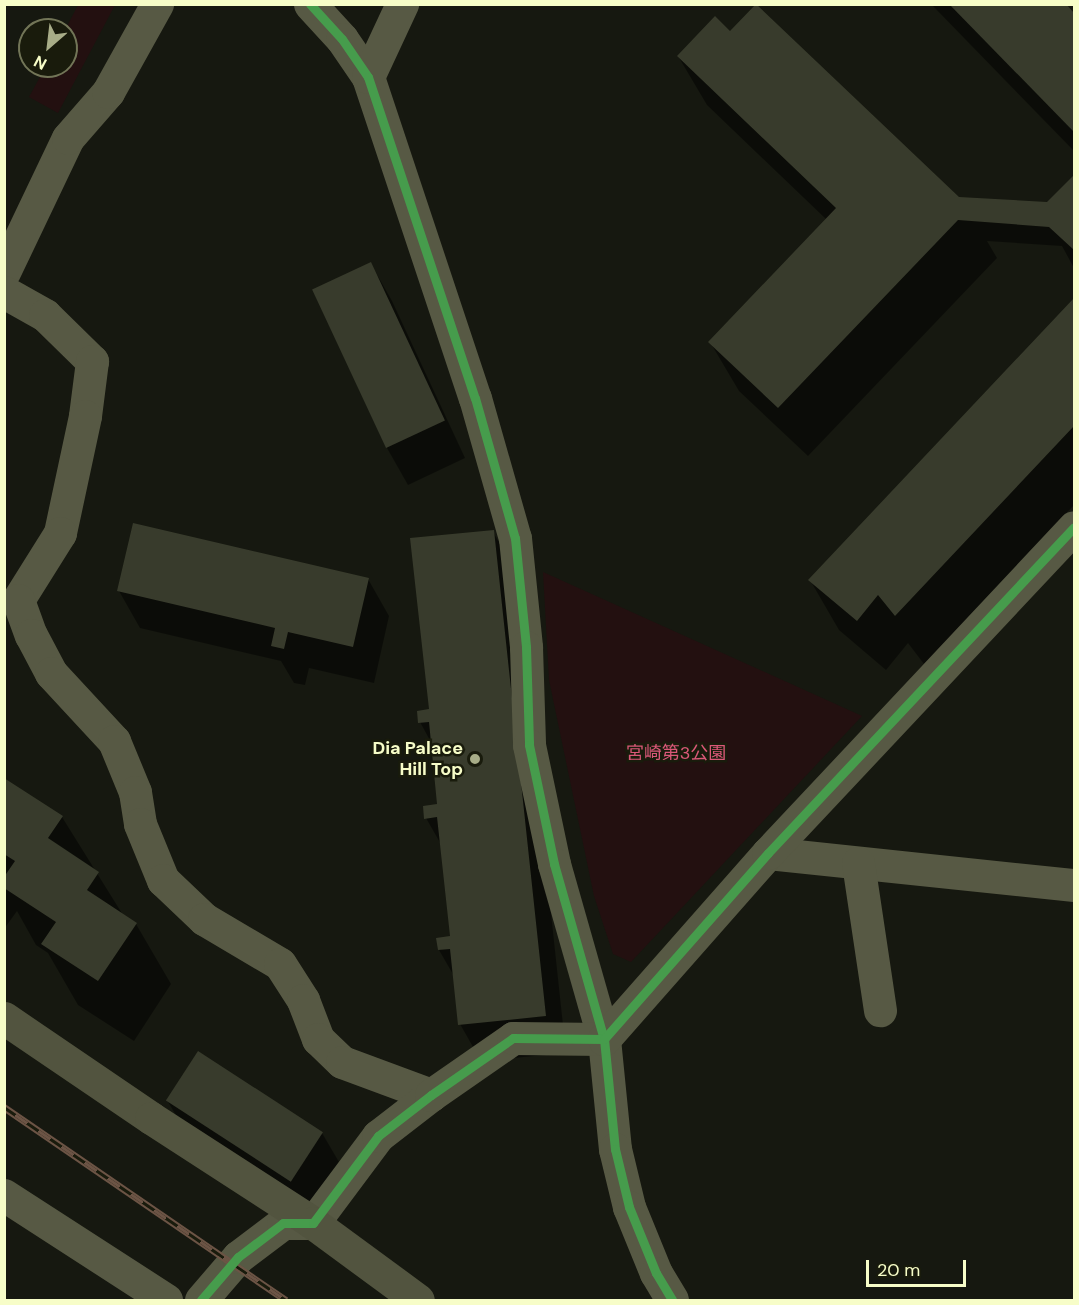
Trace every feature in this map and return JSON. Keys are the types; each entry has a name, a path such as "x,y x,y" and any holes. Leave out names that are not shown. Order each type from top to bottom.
{"street":[{"path":"4,272 68,138 108,92 157,4"},
{"path":"310,4 342,39 368,77 475,398 515,538 526,647 529,745 554,864 604,1039 615,1149 629,1207 656,1273 672,1300"},
{"path":"368,77 402,4"},
{"path":"4,292 45,315 92,361 85,416 60,533 18,600 31,635 51,673 114,741 135,792 140,824 163,880 204,919 280,964 303,1000 318,1039 342,1062 431,1095"},
{"path":"314,1223 378,1136 431,1095 513,1038 604,1039 768,854 1073,531"},
{"path":"768,854 1074,885"},
{"path":"858,863 880,1010"},
{"path":"4,1018 151,1118 314,1223 418,1300"},
{"path":"4,1196 166,1300"},
{"path":"201,1300 238,1257 283,1223 314,1223"}],"green space":[{"path":"78,5 115,5 78,75 78,18 71,18"},
{"path":"39,78 76,78 58,113 29,97"},
{"name":"宮崎第3公園","path":"543,572 862,716 631,962 613,954 594,896 549,680"}],"building":[{"path":"756,4 959,197 1047,202 1074,175 1074,250 1049,227 958,220 778,408 708,342 836,208 677,56 715,16 730,31"},
{"path":"949,4 1066,4 1074,13 1074,132"},
{"path":"371,262 445,421 386,448 312,289"},
{"path":"1074,298 1074,426 895,616 878,595 857,621 808,580"},
{"path":"133,523 369,578 353,647 288,632 284,649 271,646 275,628 117,591"},
{"name":"Dia Palace Hill Top","path":"494,530 546,1016 458,1025 450,949 438,950 436,938 450,936 437,817 424,819 423,806 437,804 429,722 418,723 417,711 429,709 410,538"},
{"path":"4,778 63,816 48,838 99,872 87,890 137,923 98,981 41,944 56,922 4,888 4,877 15,861 4,854"},
{"path":"198,1051 323,1132 291,1182 166,1100"}],"railway":[{"path":"4,1107 286,1300"}],"cycle path":[{"path":"310,4 342,39 368,77 475,398 515,538 526,647 529,745 554,864 604,1039 615,1149 629,1207 656,1273 672,1300"},
{"path":"201,1300 238,1257 283,1223 313,1223 378,1136 431,1095 513,1038 604,1039 768,853 1074,527"}],"place":[{"name":"Dia Palace Hill Top","path":"475,759"}]}
